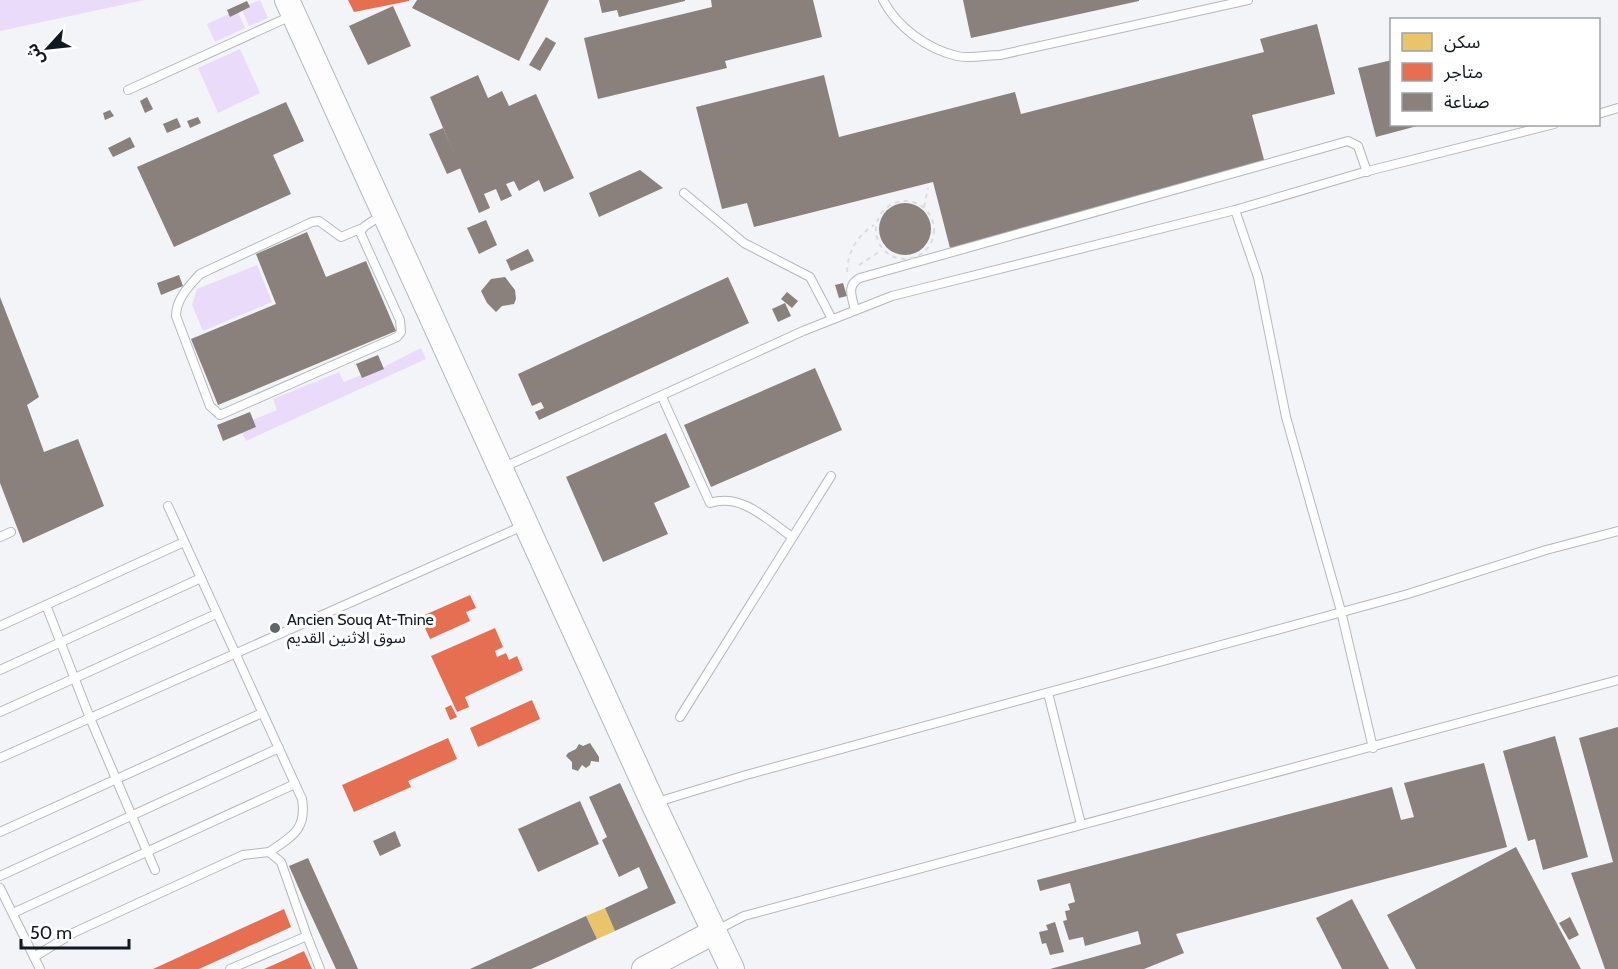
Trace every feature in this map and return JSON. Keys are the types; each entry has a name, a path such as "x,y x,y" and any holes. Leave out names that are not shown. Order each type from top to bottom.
{"street":[{"path":"290,7 382,214 502,468 525,524 653,804 732,969"},
{"path":"644,969 714,932"}],"lane":[{"path":"883,0 888,9 919,40 958,56 1000,55 1248,0"},
{"path":"128,90 290,7"},
{"path":"1600,114 1618,108"},
{"path":"502,468 832,319 933,284 1235,210 1367,172 1546,126"},
{"path":"855,310 851,286 860,278 1348,141 1358,146 1367,172"},
{"path":"684,193 744,243 810,277 832,319"},
{"path":"1235,210 1258,277 1286,417 1341,611 1373,747"},
{"path":"360,229 400,320 402,326 397,337 220,415 215,413 210,406 176,316 176,306 190,285 200,274 312,222 319,221 341,237 360,229 382,214"},
{"path":"662,397 710,503 730,500 743,503 791,536"},
{"path":"680,717 791,536 831,476"},
{"path":"34,957 75,932 243,855 269,852 288,839 300,827 305,816 302,799 168,506"},
{"path":"0,758 525,524"},
{"path":"653,804 746,775 1408,594 1546,550 1618,531"},
{"path":"0,537 11,532"},
{"path":"0,626 184,542"},
{"path":"0,670 201,578"},
{"path":"46,605 90,718 155,870"},
{"path":"0,712 216,614"},
{"path":"714,932 744,916 1618,680"},
{"path":"1048,693 1081,824"},
{"path":"0,832 262,712"},
{"path":"0,876 279,748"},
{"path":"13,913 295,784"},
{"path":"269,852 281,862 320,969"},
{"path":"0,888 40,969"},
{"path":"230,969 307,936"}],"path":[{"path":"924,207 929,196 928,188"},
{"path":"905,200 924,207 934,222 935,231 933,240 923,254 906,260 890,255 883,249 878,242 876,224 879,215 895,202 905,200"},
{"path":"851,286 847,273 849,254 856,240 876,224"},
{"path":"847,273 883,249"}],"shaded area":[{"path":"0,0 145,0 0,31"},
{"path":"260,0 268,18 249,26 241,8"},
{"path":"237,10 245,28 215,42 207,24"},
{"path":"240,49 260,93 218,113 198,68"},
{"path":"257,265 272,302 203,331 192,305 197,289"},
{"path":"421,348 426,359 246,441 242,433 256,427 253,420 277,410 273,399 339,372 344,382 361,375 362,378"}],"building: سكن":[{"path":"605,908 615,931 597,939 586,916"}],"building: متاجر":[{"path":"348,0 409,0 409,1 354,12"},
{"path":"470,595 476,608 466,612 470,621 430,639 420,617"},
{"path":"495,628 503,647 495,651 497,657 506,653 509,660 517,656 523,670 465,697 469,707 457,712 431,656"},
{"path":"532,700 540,719 478,747 470,728"},
{"path":"451,705 457,717 450,720 445,708"},
{"path":"448,738 457,759 408,781 411,787 354,812 342,785"},
{"path":"284,909 291,927 199,969 153,969"},
{"path":"304,951 312,969 264,969 280,962"}],"building: صناعة":[{"path":"417,0 549,0 519,61 412,8"},
{"path":"599,0 685,1 619,17 617,10 602,13"},
{"path":"711,0 813,0 822,37 725,61 727,68 598,99 584,38 712,7"},
{"path":"963,0 1139,0 1139,1 971,38"},
{"path":"247,1 250,7 230,17 227,10"},
{"path":"393,6 411,46 368,65 349,26"},
{"path":"1317,24 1335,94 1252,115 1266,167 950,248 933,182 754,227 747,203 722,209 696,107 824,75 839,137 1015,92 1021,114 1264,52 1260,39"},
{"path":"546,37 556,43 540,71 529,65"},
{"path":"1390,60 1390,126 1417,126 1376,137 1358,68"},
{"path":"478,75 488,98 502,91 509,106 536,94 574,178 544,192 539,180 519,191 514,181 506,184 512,196 501,201 496,189 484,194 490,208 479,213 430,97"},
{"path":"147,97 153,109 145,113 140,101"},
{"path":"286,102 304,141 273,155 291,194 174,247 137,167"},
{"path":"110,110 114,116 105,120 103,113"},
{"path":"198,117 201,123 190,128 187,121"},
{"path":"177,118 181,127 167,133 163,124"},
{"path":"443,128 461,168 447,174 429,134"},
{"path":"130,137 135,147 113,157 108,148"},
{"path":"640,170 663,188 599,217 589,193"},
{"path":"905,203 919,207 927,215 931,229 927,243 919,251 905,255 891,251 883,243 879,229 883,215 891,207"},
{"path":"486,220 497,245 479,254 467,228"},
{"path":"307,232 326,277 366,261 396,331 218,405 191,339 276,304 256,254"},
{"path":"528,249 534,261 511,271 506,260"},
{"path":"179,275 183,286 161,295 157,283"},
{"path":"505,277 515,290 516,299 514,304 502,306 496,312 487,303 481,291 491,279"},
{"path":"728,277 749,323 539,420 535,412 544,408 541,402 532,406 518,374"},
{"path":"843,283 847,296 839,298 835,285"},
{"path":"787,292 798,301 792,308 781,299"},
{"path":"0,297 39,397 27,405 44,452 78,439 104,506 23,543 0,483"},
{"path":"785,303 791,316 778,322 772,309"},
{"path":"378,355 384,369 362,378 356,364"},
{"path":"815,368 842,430 711,487 684,425"},
{"path":"250,412 256,427 223,441 217,425"},
{"path":"666,433 690,487 654,503 668,534 603,562 566,477"},
{"path":"1618,727 1618,969 1605,969 1571,873 1613,862 1579,738"},
{"path":"1555,736 1588,857 1543,870 1535,839 1528,841 1503,751"},
{"path":"590,743 599,757 599,762 591,761 590,765 586,768 582,765 578,771 572,769 572,762 566,756 568,753 576,749 579,744 583,746"},
{"path":"1484,763 1507,847 1176,934 1184,953 1144,969 1050,969 1141,944 1138,931 1085,946 1083,937 1069,940 1063,921 1067,920 1065,911 1070,910 1068,904 1075,902 1070,883 1040,891 1037,880 1392,787 1401,820 1414,817 1404,783"},
{"path":"620,783 676,903 615,931 605,908 648,888 639,867 619,877 602,840 607,837 589,797"},
{"path":"580,801 599,844 538,872 518,829"},
{"path":"395,831 401,846 380,856 373,841"},
{"path":"1516,847 1581,969 1416,969 1387,915"},
{"path":"308,858 358,969 336,969 304,900 289,866"},
{"path":"1352,899 1389,969 1342,969 1316,918"},
{"path":"586,916 597,939 556,958 531,969 470,969"},
{"path":"1570,917 1579,935 1569,940 1559,923"},
{"path":"1055,922 1064,952 1050,955 1046,943 1042,944 1039,932 1048,930 1046,925"}],"place":[{"name":"Ancien Souq At-Tnine سوق الاثنين القديم","path":"275,628"}]}
